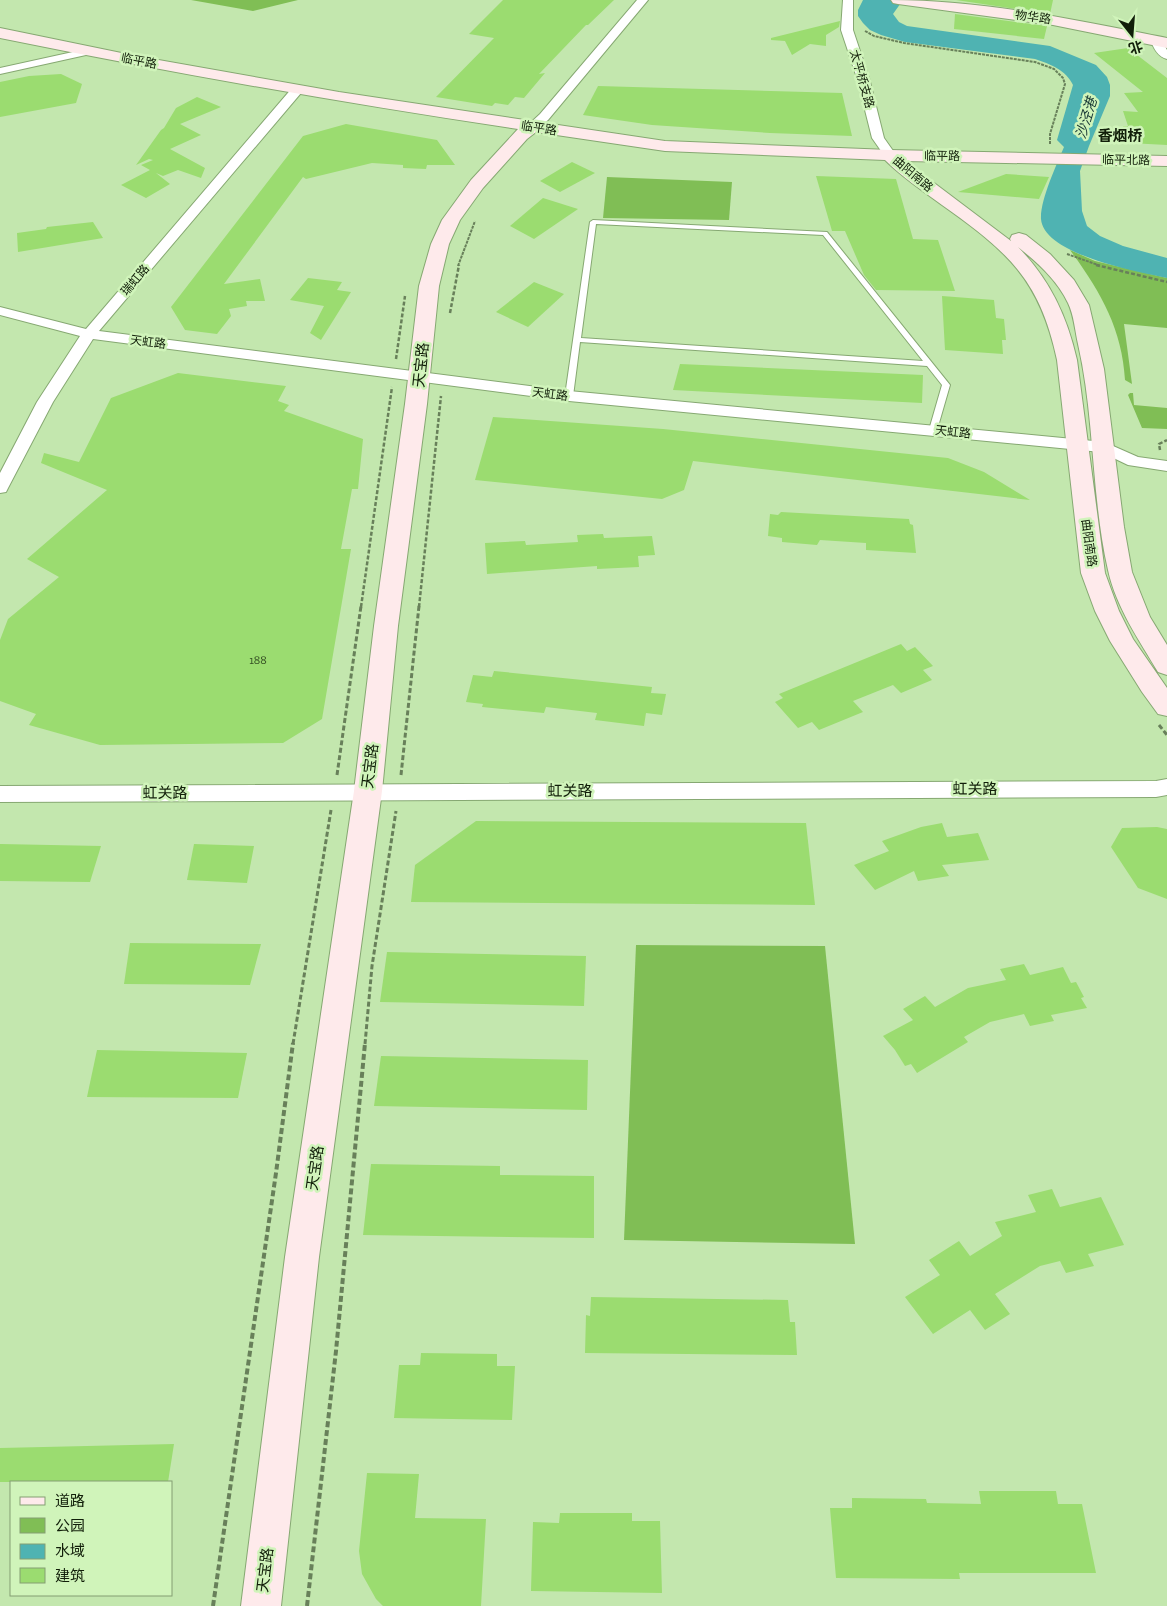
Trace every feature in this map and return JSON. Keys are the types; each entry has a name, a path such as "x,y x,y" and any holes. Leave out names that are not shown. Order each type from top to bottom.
{"main road":[{"name":"物华路","path":"910,1 1053,20 1162,42"},
{"name":"临平路","path":"0,33 297,90 665,146 890,154 1084,158"},
{"name":"天宝路","path":"261,1606 302,1257 368,791 386,626 429,286 440,244 458,210 477,184 521,135 532,127"},
{"name":"曲阳南路","path":"890,154 904,170 1007,247 1036,279 1051,305 1061,332 1067,360 1093,573 1106,611 1122,641 1167,708"},
{"name":"曲阳南路","path":"890,154 918,170 1026,244 1043,258 1067,284 1079,305 1086,326 1094,369 1112,527 1120,572 1138,617 1167,666"},
{"name":"临平北路","path":"1084,158 1167,161"}],"street":[{"name":"天宝路","path":"532,127 544,117 643,0"},
{"name":"太平桥支路","path":"847,5 847,30 863,78 878,138 890,154"},
{"path":"1162,42 1160,48 1167,56"},
{"path":"0,71 91,51"},
{"name":"瑞虹路","path":"0,488 44,402 89,334 297,90"},
{"name":"天虹路","path":"0,311 89,334 569,396 1104,447"},
{"path":"1104,447 1134,462 1167,466"},
{"name":"虹关路","path":"0,794 1167,787"},
{"name":"虹关路","path":"1140,788 1167,796"}],"lane":[{"path":"569,396 593,222 824,233 946,385 933,430"},
{"path":"576,340 930,364"}],"path":[{"path":"847,5 861,29 874,36 892,41 1022,59 1051,67 1063,78 1065,84 1050,134 1053,158"},
{"path":"449,319 456,276 466,239 478,215"},
{"path":"1061,252 1096,265 1167,282"},
{"name":"天宝路","path":"307,1606 336,1351 372,966 399,791 436,459 418,376 406,288"},
{"name":"天宝路","path":"213,1606 276,1173 287,1079 334,791 418,376"}],"green space":[{"path":"191,0 298,0 253,11"},
{"path":"607,177 732,182 729,220 603,218"},
{"path":"1070,250 1095,261 1167,278 1167,328 1124,324 1132,384 1125,380 1119,344 1108,311 1091,280"},
{"path":"1133,393 1134,405 1167,408 1167,429 1142,428 1128,395"},
{"path":"636,945 825,946 855,1244 624,1240"}],"water":[{"name":"沙泾港","path":"863,0 903,0 893,14 899,22 907,26 1050,46 1096,65 1107,77 1110,85 1110,96 1080,171 1082,211 1087,226 1100,236 1123,246 1167,258 1167,278 1095,260 1058,243 1046,232 1041,219 1041,211 1064,147 1057,140 1073,85 1066,75 1052,65 1035,59 905,42 881,35 870,30 858,16 858,10"}],"building":[{"path":"503,0 614,0 586,25 539,74 545,73 524,98 515,97 508,105 495,103 492,106 436,97 494,38 469,34"},
{"path":"956,0 1053,0 1050,14"},
{"path":"955,14 1047,26 1044,39 954,29"},
{"path":"840,21 839,27 826,35 826,46 810,44 792,55 785,41 771,40 771,38"},
{"path":"1128,48 1167,78 1167,145 1129,143 1123,126 1128,126 1123,111 1138,112 1124,93 1143,92 1094,53"},
{"path":"61,74 82,84 76,103 0,117 0,82 29,76"},
{"path":"598,86 842,93 852,136 770,133 652,125 583,115"},
{"path":"197,97 221,107 180,124 201,135 170,149 205,168 201,178 178,170 163,176 156,173 170,184 146,198 121,185 150,170 141,165 153,160 149,159 136,165 164,128 176,108"},
{"path":"346,124 437,140 455,165 427,165 426,169 403,168 403,165 372,163 306,179 303,177 224,284 260,279 265,301 246,301 247,306 229,309 231,316 217,334 185,330 171,307 303,136"},
{"path":"572,162 595,173 560,192 540,181"},
{"path":"1006,174 1049,177 1039,199 958,192"},
{"path":"816,176 896,179 913,239 938,240 955,291 876,290 864,275 845,231 832,231"},
{"path":"543,198 578,209 534,239 510,226"},
{"path":"93,222 103,238 18,252 17,233 46,229 47,227"},
{"path":"308,278 342,282 337,290 351,292 321,340 310,333 324,306 290,300"},
{"path":"534,282 564,294 528,327 496,312"},
{"path":"942,296 994,300 996,318 1004,319 1006,340 1002,340 1003,354 945,350"},
{"path":"680,364 923,375 922,403 673,390"},
{"path":"178,373 286,386 278,401 289,405 284,411 363,439 358,489 352,489 341,549 351,549 322,719 283,743 100,745 29,725 36,714 0,701 0,640 8,619 59,577 27,559 107,490 41,463 44,453 79,462 111,398"},
{"path":"493,417 663,429 948,458 984,472 1030,500 693,461 684,490 662,499 475,480"},
{"path":"781,512 909,519 910,524 913,525 916,553 866,550 866,543 820,540 817,545 782,542 782,538 768,536 770,514 778,515"},
{"path":"603,534 604,538 652,536 655,555 638,556 639,567 597,569 597,566 487,574 485,543 525,541 526,545 578,542 577,535"},
{"path":"901,644 907,651 915,647 933,666 923,670 932,680 901,693 893,685 853,701 863,712 819,730 812,722 798,728 775,702 783,698 779,694"},
{"path":"494,671 652,687 651,693 666,694 662,715 646,713 644,726 595,720 597,713 546,707 544,713 482,707 483,704 466,702 473,675 492,677"},
{"path":"476,821 806,823 815,905 411,902 415,865"},
{"path":"942,823 947,837 978,833 989,860 942,865 949,876 918,881 914,871 875,890 854,865 889,851 882,841 921,827"},
{"path":"1157,827 1167,829 1167,899 1138,888 1111,847 1122,828"},
{"path":"0,844 101,846 90,882 0,881"},
{"path":"194,844 254,846 247,883 187,880"},
{"path":"130,943 261,944 250,985 124,984"},
{"path":"387,952 586,956 584,1006 380,1002"},
{"path":"1024,964 1030,975 1063,967 1071,983 1076,982 1084,997 1081,998 1087,1008 1051,1015 1054,1021 1030,1026 1024,1014 990,1022 964,1037 968,1042 917,1073 911,1064 905,1066 883,1036 913,1020 903,1009 925,996 935,1007 968,988 1006,980 1000,969"},
{"path":"97,1050 247,1053 238,1098 87,1097"},
{"path":"381,1056 588,1060 587,1110 374,1106"},
{"path":"371,1164 500,1166 500,1175 594,1176 594,1238 363,1235"},
{"path":"1052,1189 1060,1207 1101,1197 1124,1245 1088,1254 1094,1266 1066,1273 1060,1261 1040,1266 995,1294 1010,1314 985,1330 970,1310 933,1334 905,1297 940,1275 929,1260 959,1241 970,1256 1002,1236 995,1222 1036,1212 1028,1195"},
{"path":"591,1297 788,1300 790,1322 795,1322 797,1355 585,1353 586,1315 590,1316"},
{"path":"421,1353 497,1354 497,1366 515,1366 512,1420 394,1418 399,1365 420,1365"},
{"path":"174,1444 168,1481 0,1482 0,1448"},
{"path":"367,1473 419,1474 415,1518 486,1519 481,1606 383,1606 376,1599 362,1574 359,1551"},
{"path":"979,1491 1056,1491 1058,1504 1082,1504 1096,1573 959,1573 960,1579 836,1578 830,1508 852,1508 852,1498 926,1499 927,1503 981,1504"},
{"path":"560,1513 632,1513 632,1521 660,1521 662,1593 531,1591 533,1522 559,1523"}],"district":[{"name":"香烟桥","path":"1120,136"}]}
